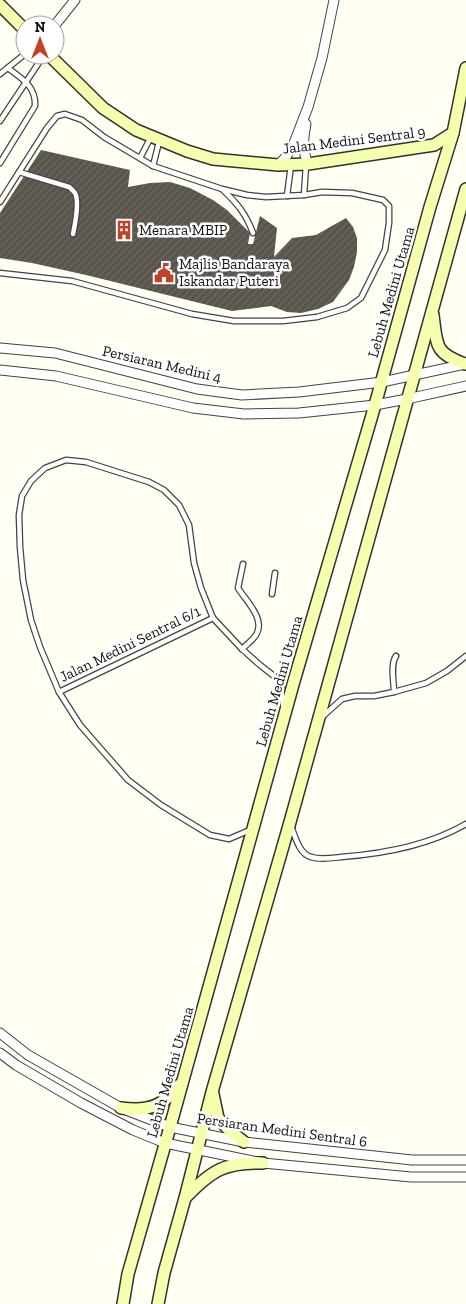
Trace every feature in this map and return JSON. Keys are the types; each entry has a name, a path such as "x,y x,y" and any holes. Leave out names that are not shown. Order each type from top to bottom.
{"main road":[{"path":"0,5 15,20"},
{"name":"Jalan Medini Sentral 9","path":"59,65 103,108 136,130 187,151 213,159 278,166 307,164 434,145 453,134"},
{"name":"Lebuh Medini Utama","path":"123,1304 128,1274 252,829 382,382 430,207 453,134 466,68"},
{"path":"158,1304 164,1274 212,1092 290,822 466,189"},
{"path":"433,308 436,343 440,350 451,359 466,364"},
{"path":"121,1108 134,1110 146,1109 157,1105 183,1082"},
{"path":"212,1092 218,1118 244,1142"},
{"path":"185,1198 212,1173 228,1166 245,1163 263,1163"}],"street":[{"path":"62,15 75,0"},
{"path":"278,166 294,143 308,107 322,58 334,0"},
{"path":"307,164 303,143 308,107"},
{"name":"Persiaran Medini 4","path":"0,348 55,353 197,389 242,395 298,392 382,382 466,364"},
{"path":"0,370 56,376 193,408 244,414 299,413 375,405 466,386"},
{"name":"Persiaran Medini Sentral 6","path":"0,1033 28,1056 121,1108 170,1127 244,1142 412,1160 466,1160"},
{"name":"Persiaran Medini Sentral 6","path":"0,1053 16,1065 80,1104 133,1130 165,1143 263,1163 411,1177 466,1177"}],"lane":[{"path":"0,74 15,62"},
{"path":"0,122 37,65"},
{"path":"0,163 35,106 36,98 26,82 8,68"},
{"path":"0,202 47,128 57,116 65,114 82,120 104,137 153,166 222,189 247,195 266,197 322,192 352,193 383,200 389,206 390,223 385,250 361,298 347,308 317,318 283,321 234,321 192,314 72,281 0,273"},
{"path":"140,158 156,138"},
{"path":"153,166 156,138"},
{"path":"304,195 307,164"},
{"path":"286,196 291,165"},
{"path":"19,172 69,186 75,192 77,203 73,234"},
{"path":"222,189 248,219 253,233"},
{"path":"252,829 229,839 210,835 162,805 128,780 80,725 58,692 31,620 23,580 19,515 22,496 31,481 45,468 66,460 86,462 150,482 164,490 179,506 189,525 194,563 213,618 260,666 279,680 285,714"},
{"path":"242,649 256,635 259,624 258,617 238,588 243,564"},
{"path":"272,594 275,573"},
{"name":"Jalan Medini Sentral 6/1","path":"58,692 213,618"},
{"path":"394,692 393,663 396,656"},
{"path":"318,721 342,699 355,696 374,696 426,683 447,671 466,656"},
{"path":"290,822 303,852 310,857 325,858 362,856 394,850 429,840 466,824"}],"building":[{"name":"Menara MBIP","path":"41,150 130,170 128,187 170,182 190,188 227,210 250,233 248,244 253,244 260,216 277,228 274,257 292,238 316,235 346,218 353,227 357,238 357,252 349,280 333,302 318,309 301,313 287,312 271,306 232,311 86,275 0,258 0,213"}],"place":[{"name":"Menara MBIP","path":"124,230"},
{"name":"Majlis Bandaraya Iskandar Puteri","path":"164,273"}]}
